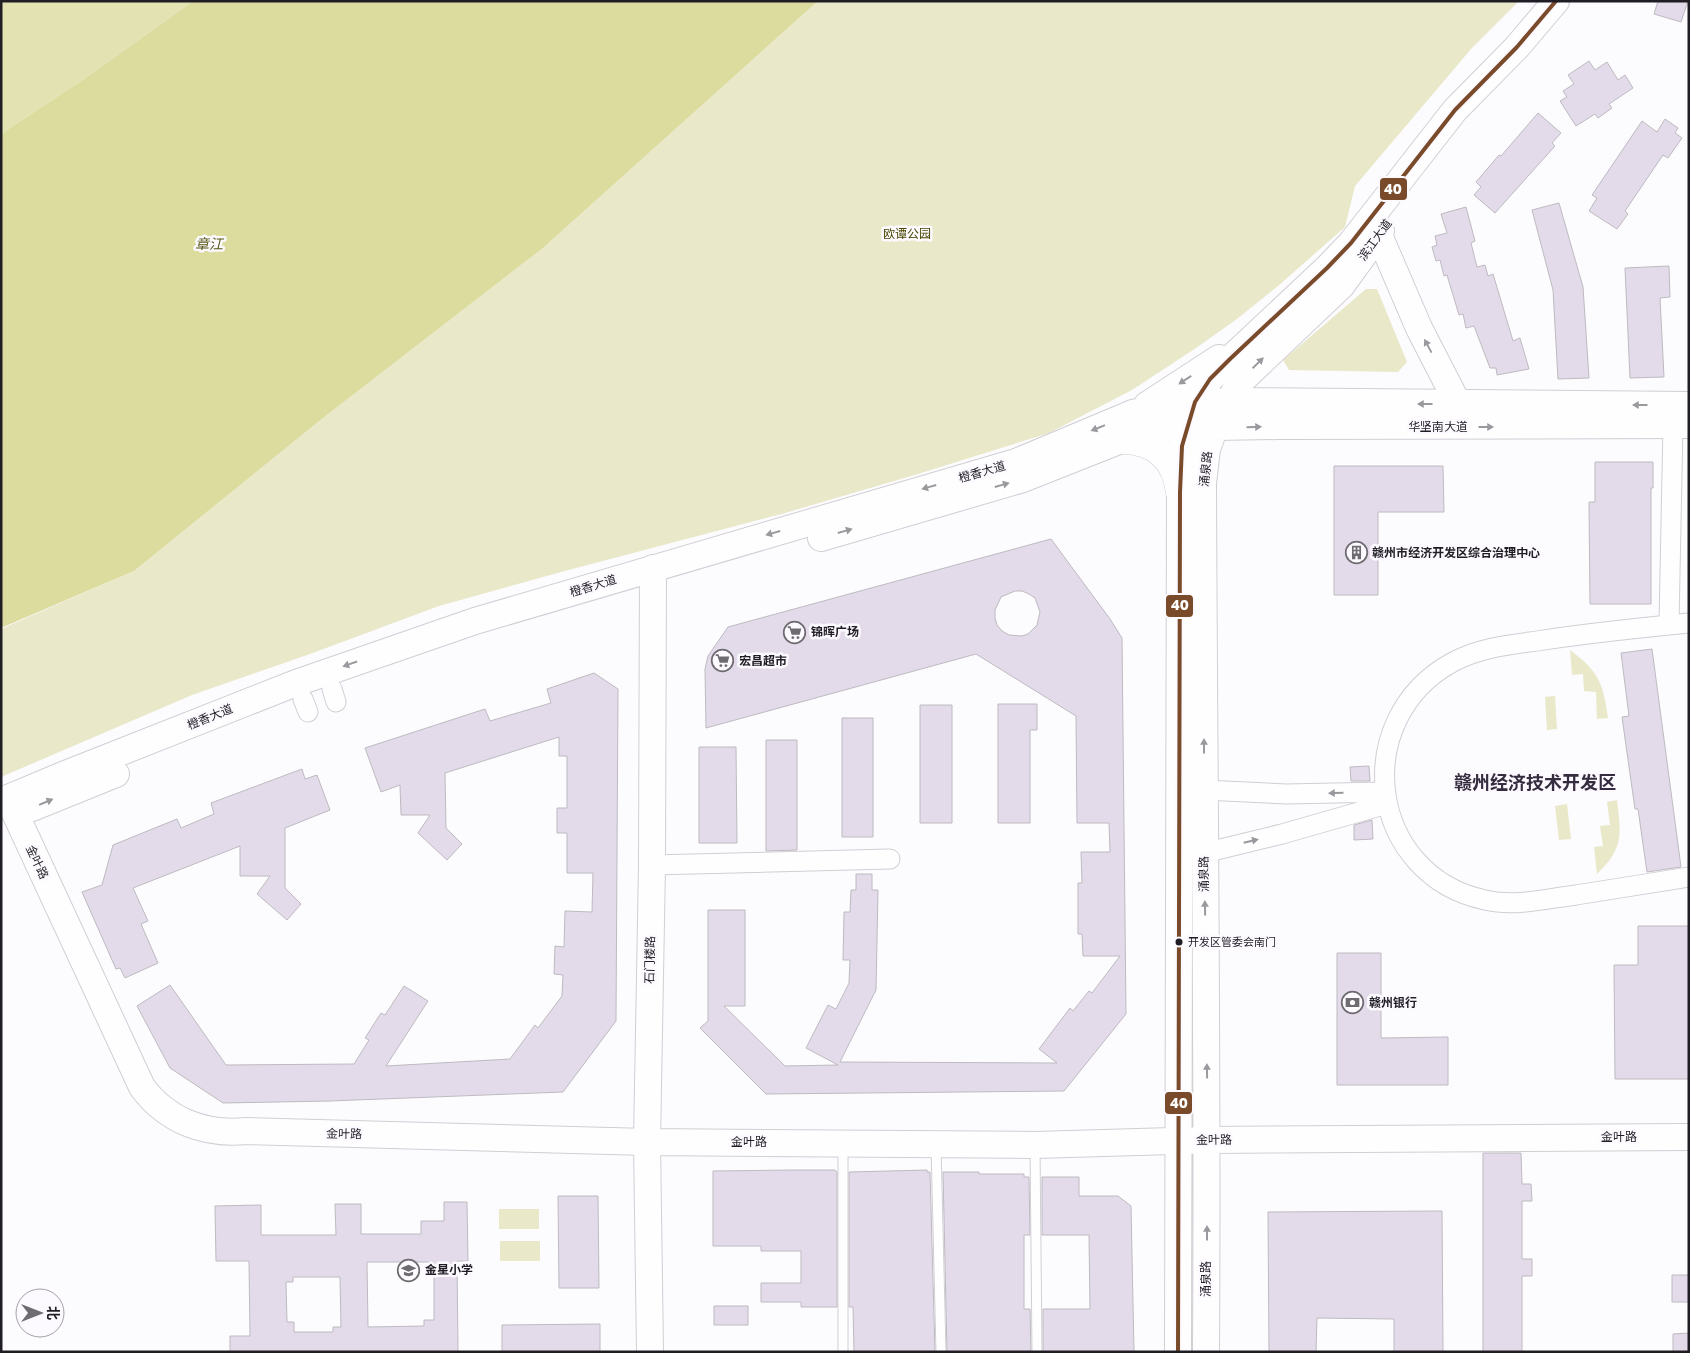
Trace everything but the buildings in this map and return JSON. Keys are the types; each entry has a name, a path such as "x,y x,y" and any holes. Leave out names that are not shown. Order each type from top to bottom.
{"main road":[{"name":"滨江大道","path":"1196,402 1210,379 1351,243 1455,110 1517,48 1556,1"},
{"name":"滨江大道","path":"1229,402 1239,383 1255,366 1342,285 1464,123 1519,64 1571,1"},
{"path":"1379,235 1419,328 1458,404"},
{"path":"1133,413 1205,368 1281,310"},
{"name":"华坚南大道","path":"1196,402 1458,404 1684,419"},
{"name":"涌泉路","path":"1178,1352 1180,492 1182,446 1196,402"},
{"name":"橙香大道","path":"6,809 305,706 478,636 653,577 1016,462 1133,413 1174,404 1196,402"},
{"name":"涌泉路","path":"1206,1352 1204,470 1207,449 1215,427 1229,402"},
{"name":"华坚南大道","path":"1188,427 1684,419"},
{"name":"橙香大道","path":"6,809 296,683 474,621 653,577 1023,479 1122,440 1159,428 1188,427"},
{"path":"1122,440 1141,442 1158,450 1165,456 1176,473 1180,492"},
{"name":"石门楼路","path":"650,1352 647,1142 652,865 653,577"},
{"name":"金叶路","path":"6,809 142,1087 160,1108 183,1122 208,1130 220,1132 647,1142 843,1142 1035,1145 1207,1140 1689,1137"}],"street":[{"path":"1670,624 1684,419"},
{"path":"1689,622 1587,633 1492,648 1470,655 1442,668 1429,678 1413,695 1393,728 1385,759 1386,798 1394,827 1402,843 1432,876 1457,891 1485,900 1513,904 1689,877"},
{"path":"1204,790 1386,798"},
{"path":"1204,853 1282,834 1386,798"},
{"path":"652,865 890,859"}],"lane":[{"path":"843,1142 843,1352"},
{"path":"936,1143 941,1352"},
{"path":"1035,1145 1037,1352"}],"green space":[{"name":"欧谭公园","path":"818,1 1519,1 1471,49 1355,186 1345,227 1278,286 1237,319 1196,348 1132,390 1049,433 785,513 439,606 192,695 1,777 1,629 134,571 323,418 543,248"},
{"path":"1366,289 1377,289 1407,362 1398,372 1289,370 1283,360"},
{"path":"1570,650 1587,665 1598,679 1604,695 1608,718 1597,719 1596,692 1584,691 1583,674 1572,675"},
{"path":"1555,696 1557,729 1547,730 1545,697"},
{"path":"1617,800 1619,840 1612,856 1597,874 1594,847 1603,846 1600,826 1610,825 1607,802"},
{"path":"1567,804 1571,839 1559,840 1555,806"},
{"path":"499,1209 539,1209 539,1229 499,1229"},
{"path":"500,1241 540,1241 540,1261 500,1261"}],"shaded area":[{"path":"1,1 193,1 84,79 1,134"}],"water":[{"name":"章江","path":"193,1 818,1 543,248 323,418 134,571 1,628 1,134 84,79"}],"transit line":[{"name":"40","path":"1178,1352 1180,492 1182,446 1195,402 1210,379 1351,243 1455,110 1517,47 1556,1"}],"place":[{"name":"赣州市经济开发区综合治理中心","path":"1356,553"},
{"name":"锦晖广场","path":"795,632"},
{"name":"宏昌超市","path":"723,661"},
{"name":"开发区管委会南门","path":"1179,942"},
{"name":"赣州银行","path":"1353,1003"},
{"name":"金星小学","path":"409,1270"}],"district":[{"name":"赣州经济技术开发区","path":"1535,783"}]}
